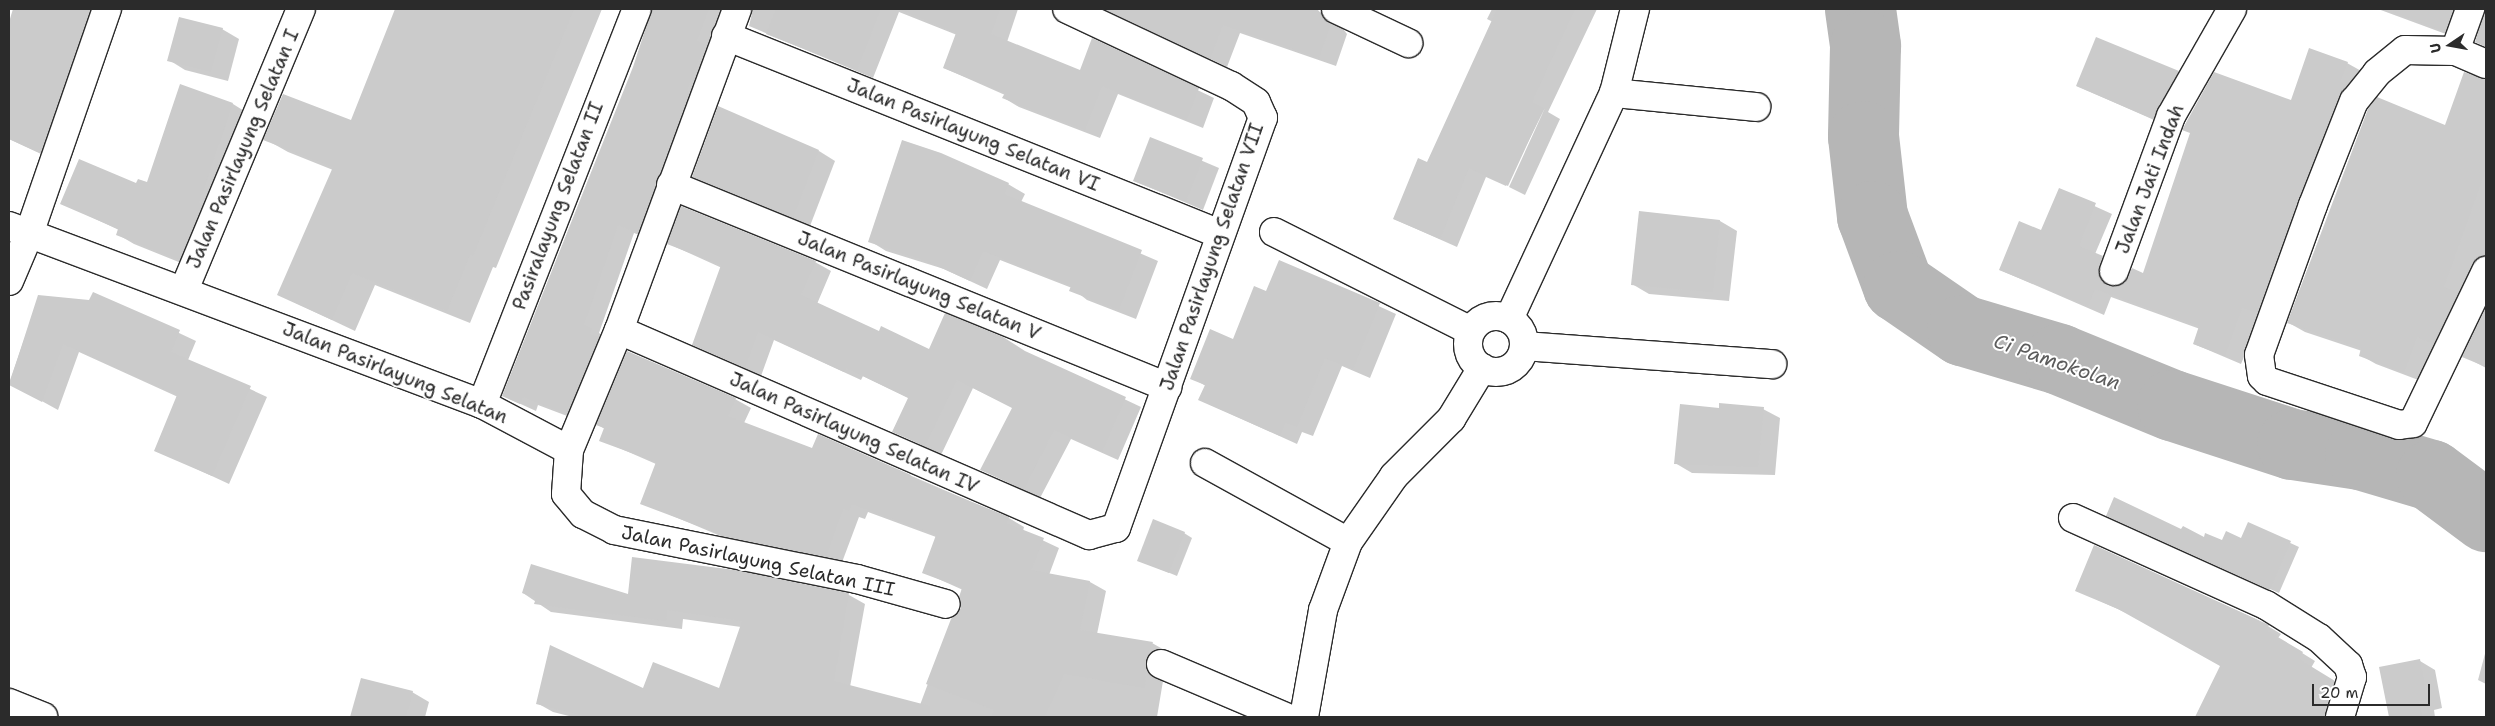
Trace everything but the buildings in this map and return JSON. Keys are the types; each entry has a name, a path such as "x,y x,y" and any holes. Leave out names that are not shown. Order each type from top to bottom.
{"street":[{"path":"9,281 19,230 107,9"},
{"name":"Jalan Pasirlayung Selatan I","path":"184,290 301,9"},
{"name":"Pasiralayung Selatan II","path":"482,404 636,9"},
{"path":"569,450 619,330 670,186 737,9"},
{"name":"Jalan Pasirlayung Selatan VII","path":"1067,9 1231,86 1256,102 1263,118 1116,528 1088,535"},
{"path":"1336,9 1408,43"},
{"path":"1509,319 1614,93 1635,9"},
{"name":"Jalan Jati Indah","path":"2114,271 2171,116 2232,9"},
{"path":"2456,51 2470,9"},
{"name":"Jalan Pasirlayung Selatan VI","path":"726,36 1220,234"},
{"path":"2486,64 2456,51 2405,50 2377,73 2354,101 2313,205 2262,346 2258,364 2260,373 2267,381 2399,424 2410,424 2416,420 2486,272"},
{"path":"1614,93 1756,107"},
{"name":"Jalan Pasirlayung Selatan V","path":"670,186 1167,387"},
{"name":"Jalan Pasirlayung Selatan","path":"19,230 184,290 482,404 569,450"},
{"path":"1274,232 1471,331"},
{"path":"1488,317 1509,319 1520,331 1524,346 1514,366 1493,372 1482,368 1468,348 1471,331 1488,317"},
{"name":"Jalan Pasirlayung Selatan IV","path":"619,330 1088,535"},
{"path":"1524,346 1772,364"},
{"path":"1304,717 1323,610 1348,542 1394,476 1451,419 1482,368"},
{"name":"Jalan Pasirlayung Selatan III","path":"569,450 566,494 583,514 614,530 857,579 946,604"},
{"path":"1205,463 1348,542"},
{"path":"2073,518 2266,605 2319,638 2348,665 2352,676 2340,717"},
{"path":"1161,664 1285,717"},
{"path":"9,703 43,717"}],"waterway":[{"name":"Ci Pamokolan","path":"1860,9 1865,46 1863,136 1872,216 1898,286 1962,330 2059,359 2172,405 2292,444 2360,454 2431,475 2486,516"}]}
